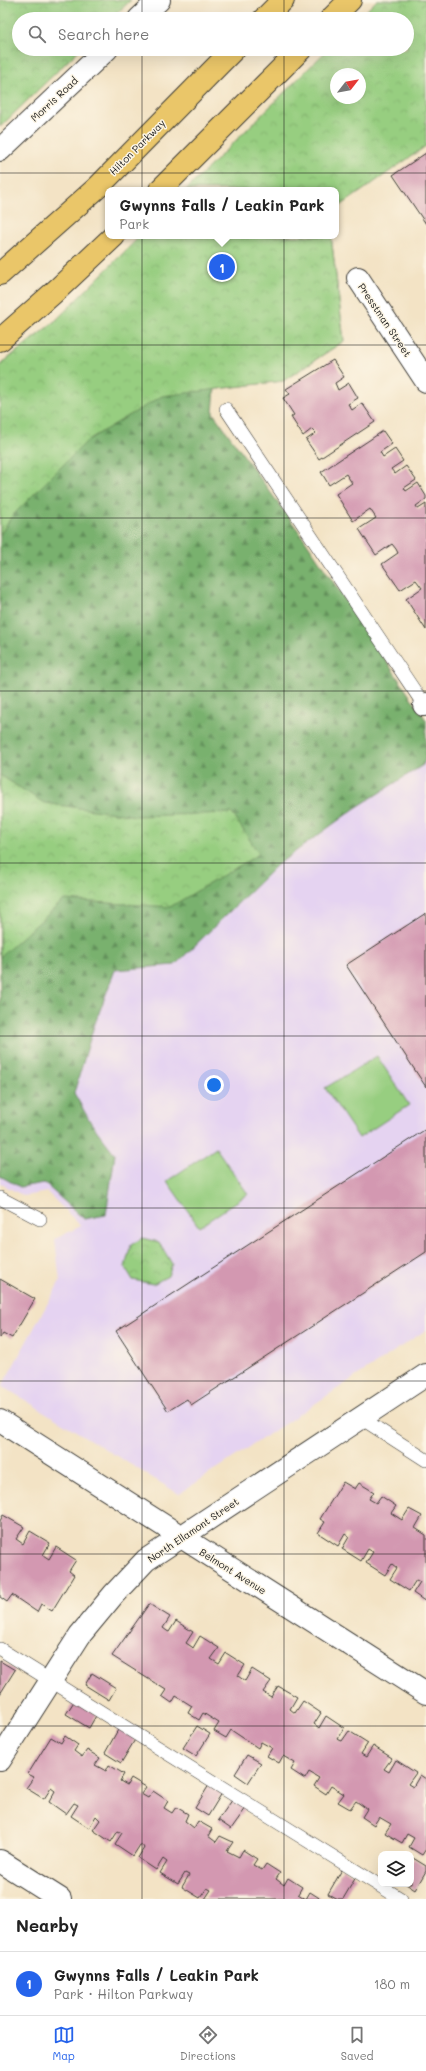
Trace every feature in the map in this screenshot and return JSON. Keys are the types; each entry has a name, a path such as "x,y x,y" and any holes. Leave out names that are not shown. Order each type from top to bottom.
{"main road":[{"path":"271,12 283,0"},
{"path":"338,12 350,0"},
{"name":"Hilton Parkway","path":"0,274 29,250 99,186 227,56"},
{"path":"163,187 294,56"},
{"path":"0,340 60,287 111,239"}],"street":[{"path":"146,12 159,0"},
{"name":"Morris Road","path":"0,150 100,56"},
{"name":"Presstman Street","path":"358,278 426,381"},
{"name":"North Ellamont Street","path":"0,1760 80,1635 114,1594 146,1560 426,1375"},
{"name":"Belmont Avenue","path":"0,1421 426,1693"},
{"path":"0,1861 60,1899"}],"lane":[{"path":"226,409 425,706"},
{"path":"0,1198 40,1219"},
{"path":"360,1418 426,1460"},
{"path":"0,1649 401,1899"}],"shaded area":[{"path":"426,754 426,1330 179,1494 2,1386 60,1281 55,1239 81,1226 47,1192 24,1196 0,1183 0,958"}],"green space":[{"path":"0,0 131,0 118,12 12,12 12,56 73,56 0,127"},
{"path":"377,0 426,0 426,146 339,207 339,187 189,187 321,56 414,56 414,12 365,12"},
{"path":"137,239 331,239 344,341 283,381 215,389 213,413 305,540 426,720 426,758 423,765 354,809 277,865 175,965 115,970 93,1029 74,1093 91,1123 115,1154 106,1215 84,1219 44,1183 20,1187 0,1176 0,365 55,321"},
{"path":"137,239 331,239 344,341 283,381 162,396 88,440 12,516 0,535 0,365 55,321"},
{"path":"0,775 44,803 136,816 232,813 259,854 170,907 64,900 0,957"},
{"path":"377,1056 409,1105 359,1138 325,1088"},
{"path":"216,1148 248,1194 199,1227 167,1181"},
{"path":"142,1238 159,1242 172,1264 168,1276 153,1284 133,1280 125,1267 131,1245"}],"building":[{"path":"426,153 426,224 393,175"},
{"path":"333,360 344,377 335,383 338,390 349,383 358,398 348,404 352,410 362,403 375,422 319,459 306,440 316,433 312,429 303,436 291,417 294,415 283,398 290,394 286,389"},
{"path":"383,431 392,444 380,452 383,457 395,449 403,461 391,469 395,474 406,466 416,480 404,488 406,491 418,483 426,496 426,499 416,506 418,509 426,504 426,630 406,599 422,588 416,580 400,590 382,564 398,553 396,549 392,544 376,555 359,529 376,518 370,509 353,521 336,494 352,483 346,474 329,485 321,472"},
{"path":"426,913 426,1087 346,965"},
{"path":"426,1129 426,1252 191,1405 187,1399 168,1411 116,1331"},
{"path":"0,1279 35,1299 12,1338 3,1333 0,1338"},
{"path":"343,1482 355,1489 359,1483 374,1492 369,1499 376,1503 381,1496 396,1506 391,1513 402,1520 409,1509 422,1516 415,1528 426,1535 426,1602 413,1593 420,1582 416,1580 409,1591 390,1579 397,1568 392,1564 385,1575 366,1563 373,1552 368,1549 361,1561 342,1549 349,1537 345,1534 338,1546 318,1533 325,1522 320,1519"},
{"path":"3,1515 24,1527 16,1539 23,1544 30,1531 50,1543 43,1555 49,1559 56,1547 76,1560 69,1571 74,1575 52,1611 41,1604 37,1612 12,1595 7,1602 0,1597 0,1521"},
{"path":"149,1604 170,1617 163,1628 167,1631 169,1632 176,1621 193,1632 186,1643 193,1648 200,1636 219,1648 211,1659 219,1664 226,1653 245,1665 238,1676 245,1681 252,1669 271,1681 263,1692 271,1697 278,1686 297,1697 290,1709 295,1713 303,1701 321,1713 314,1724 319,1728 326,1716 344,1728 337,1739 342,1741 349,1731 368,1743 361,1754 366,1757 373,1746 392,1758 384,1769 389,1772 396,1760 416,1773 408,1784 413,1787 420,1775 426,1779 426,1849 422,1855 409,1847 414,1838 407,1834 402,1843 385,1833 391,1824 379,1817 374,1825 362,1817 367,1809 356,1801 350,1809 338,1802 344,1794 331,1786 326,1794 314,1786 319,1778 309,1772 305,1779 291,1770 295,1763 283,1756 279,1763 267,1756 272,1748 261,1742 258,1748 231,1730 226,1738 214,1731 219,1723 203,1713 199,1720 188,1713 192,1706 176,1696 172,1703 162,1696 166,1690 112,1656"},
{"path":"0,1661 15,1670 0,1694"},
{"path":"92,1673 116,1688 109,1700 85,1685"},
{"path":"75,1700 97,1714 89,1728 66,1714"},
{"path":"197,1726 210,1734 196,1756 183,1748"},
{"path":"119,1728 136,1738 121,1763 105,1753"},
{"path":"65,1736 78,1745 74,1751 82,1757 87,1750 100,1758 95,1765 106,1771 109,1765 124,1774 120,1781 127,1785 131,1778 146,1787 141,1794 148,1798 153,1791 168,1801 164,1808 172,1813 176,1807 188,1814 185,1821 194,1828 198,1821 212,1829 208,1836 216,1842 220,1836 233,1842 227,1851 239,1857 243,1850 257,1859 253,1865 262,1870 266,1864 280,1873 276,1879 284,1885 288,1878 302,1887 298,1894 306,1899 205,1899 211,1890 207,1888 200,1898 182,1887 189,1875 185,1873 178,1884 160,1873 167,1862 163,1859 156,1870 138,1858 144,1848 142,1845 140,1845 133,1856 115,1844 122,1833 118,1831 111,1842 93,1830 100,1820 96,1816 89,1828 71,1816 78,1805 74,1803 66,1814 49,1802 55,1791 51,1788 44,1799 26,1788 34,1777 28,1774 51,1737 61,1743"},
{"path":"247,1755 261,1763 248,1783 235,1774"},
{"path":"209,1785 222,1793 208,1816 195,1808"},
{"path":"233,1799 246,1808 231,1829 218,1820"},
{"path":"414,1859 426,1866 426,1871 415,1890 410,1887 414,1887"},
{"path":"343,1868 356,1877 343,1899 337,1899 328,1894"},
{"path":"310,1892 321,1899 306,1899"}],"place":[{"name":"Gwynns Falls / Leakin Park","path":"222,267"}]}
